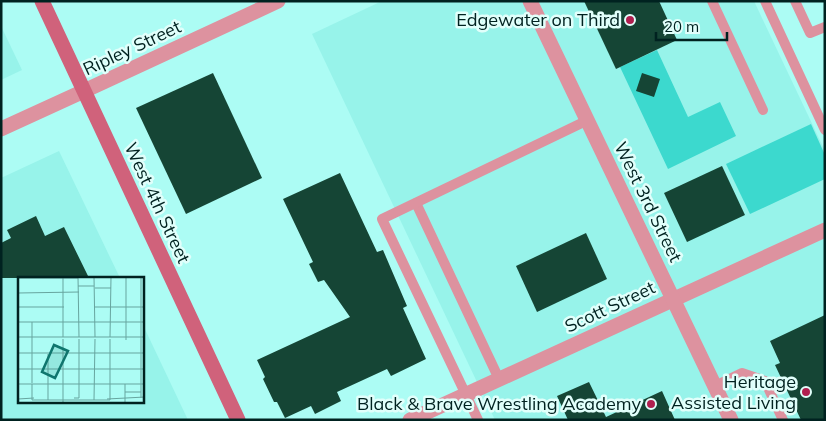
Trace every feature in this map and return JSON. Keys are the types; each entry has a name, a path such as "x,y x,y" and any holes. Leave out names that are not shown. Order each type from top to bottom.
{"main road":[{"name":"West 4th Street","path":"42,1 238,420"}],"street":[{"name":"Ripley Street","path":"1,129 278,1"},
{"name":"West 3rd Street","path":"530,1 731,420"},
{"name":"Scott Street","path":"410,420 825,230"}],"lane":[{"path":"712,1 763,110"},
{"path":"765,1 825,130"},
{"path":"795,1 810,33 825,27"},
{"path":"478,420 382,219 588,120"},
{"path":"416,203 499,379"},
{"path":"715,386 742,373 765,381 783,420"}],"shaded area":[{"path":"382,1 754,1 825,151 825,420 495,420 312,34"},
{"path":"1,26 22,70 1,80"},
{"path":"657,50 688,117 720,102 736,136 668,169 620,67"},
{"path":"811,124 825,155 825,179 750,214 726,164"},
{"path":"59,151 120,277 18,277 18,404 144,404 144,327 188,420 1,420 1,178"}],"building":[{"name":"Edgewater on Third","path":"584,1 659,1 677,40 616,69"},
{"path":"213,73 262,178 186,214 136,108"},
{"path":"642,73 660,79 654,97 636,91"},
{"path":"722,166 745,215 687,242 664,193"},
{"path":"340,173 377,252 383,250 407,306 403,308 426,359 391,376 387,369 337,392 341,401 315,414 311,406 285,418 277,402 274,402 263,379 265,377 257,360 350,317 324,280 318,282 309,264 313,262 283,199"},
{"path":"36,216 45,236 64,227 89,277 1,278 1,243 11,238 7,230"},
{"path":"586,233 607,279 537,312 516,266"},
{"name":"Heritage Assisted Living","path":"825,315 825,420 801,420 775,365 780,363 770,341"},
{"path":"589,382 606,417 662,391 675,420 568,420 557,396"}],"place":[{"name":"Edgewater on Third","path":"630,20"},
{"name":"Heritage Assisted Living","path":"806,392"},
{"name":"Black & Brave Wrestling Academy","path":"651,404"}]}
